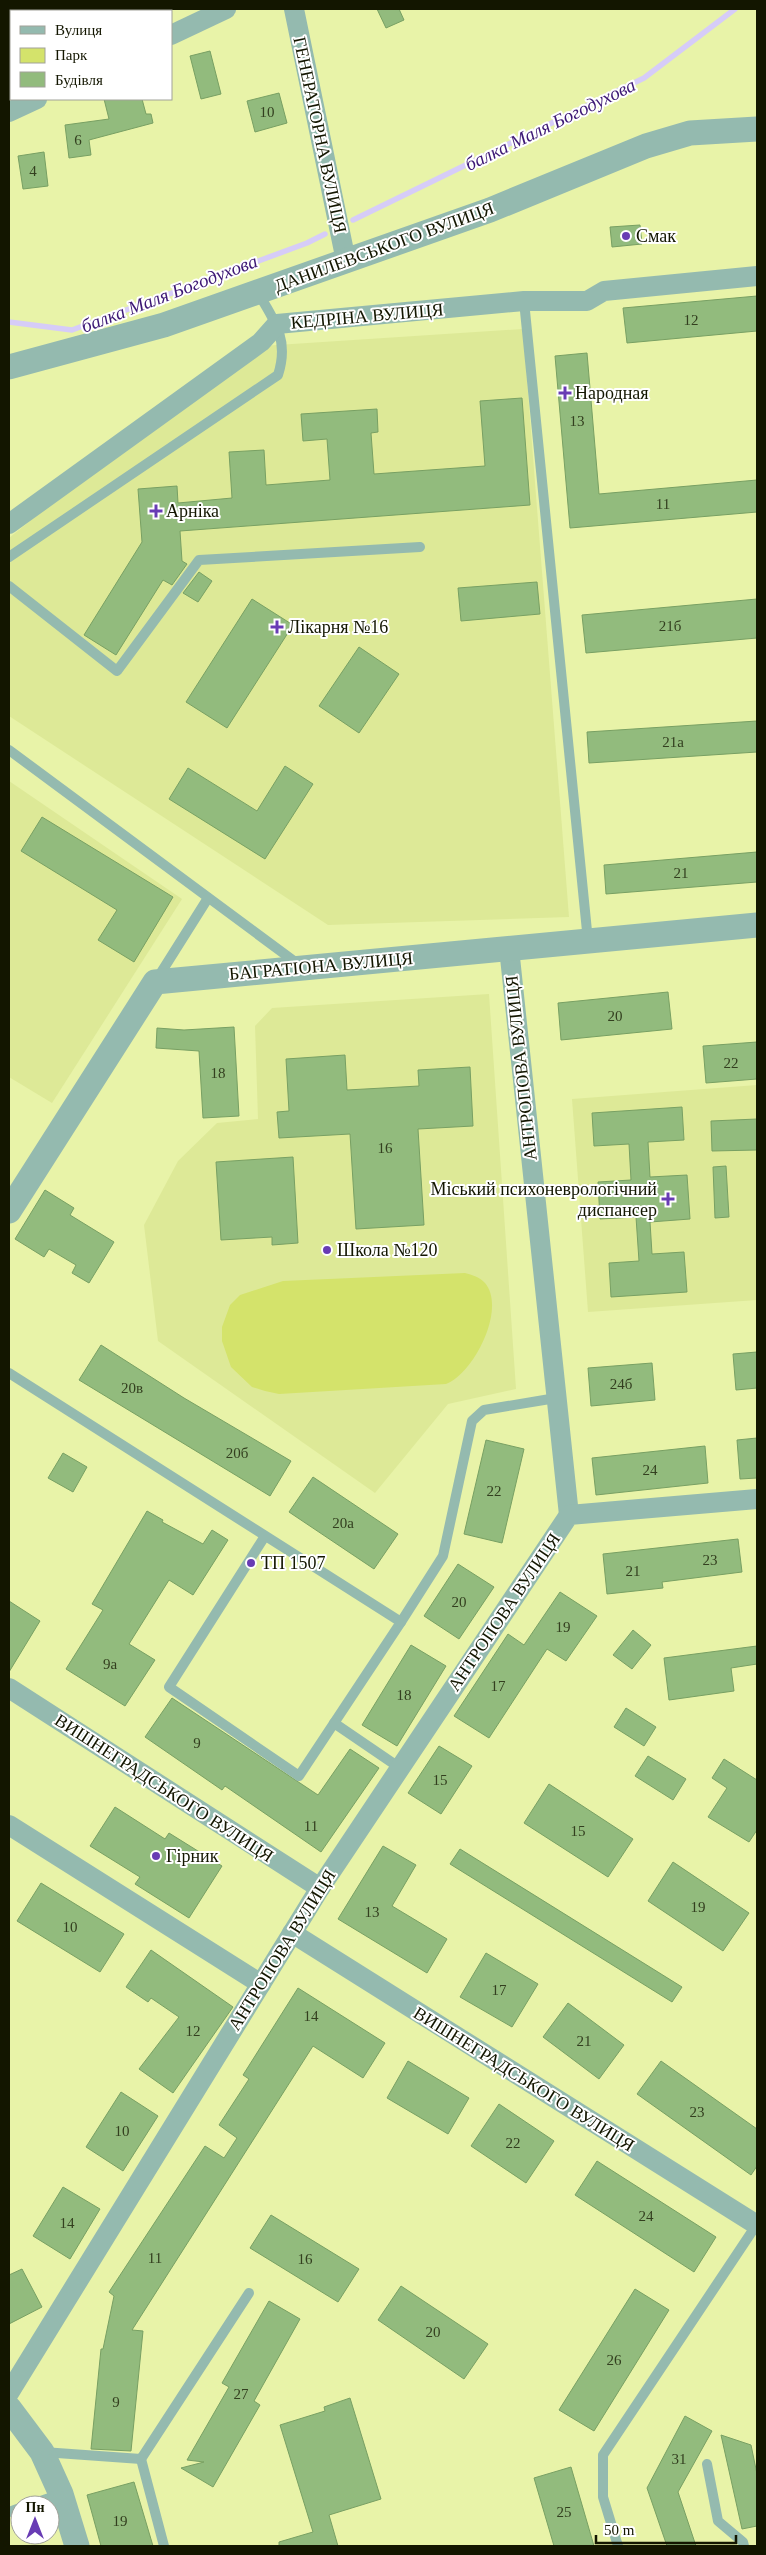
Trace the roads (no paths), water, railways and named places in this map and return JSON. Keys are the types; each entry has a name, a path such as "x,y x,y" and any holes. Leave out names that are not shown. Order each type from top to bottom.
{"street":[{"path":"172,35 226,9"},
{"name":"ГЕНЕРАТОРНА ВУЛИЦЯ","path":"294,9 346,262"},
{"path":"9,112 35,100"},
{"name":"ДАНИЛЕВСЬКОГО ВУЛИЦЯ","path":"9,367 164,325 346,262 490,210 646,146 690,133 757,128"},
{"name":"КЕДРІНА ВУЛИЦЯ","path":"9,524 261,342 277,324 524,301 587,301 604,291 757,276"},
{"name":"БАГРАТІОНА ВУЛИЦЯ","path":"155,982 757,925"},
{"name":"АНТРОПОВА ВУЛИЦЯ","path":"9,2393 320,1888 568,1515 509,948"},
{"path":"9,1212 155,982"},
{"name":"АНТРОПОВА ВУЛИЦЯ","path":"568,1515 757,1499"},
{"name":"ВИШНЕГРАДСЬКОГО ВУЛИЦЯ","path":"9,1688 320,1888"},
{"path":"9,1825 261,1984"},
{"name":"ВИШНЕГРАДСЬКОГО ВУЛИЦЯ","path":"292,1932 757,2224"},
{"path":"9,2408 42,2452 61,2494 77,2546"}],"lane":[{"path":"9,557 278,376 284,357 277,324 258,292"},
{"path":"524,301 588,941"},
{"path":"9,586 117,672 199,560 420,547"},
{"path":"9,750 303,968"},
{"path":"155,982 208,898"},
{"path":"9,1372 401,1622"},
{"path":"265,1536 169,1687 298,1776 443,1556 472,1421 484,1410 556,1398"},
{"path":"334,1723 400,1768"},
{"path":"618,2546 603,2497 602,2455 757,2224"},
{"path":"164,2546 140,2459 249,2294"},
{"path":"42,2452 140,2459"},
{"path":"707,2464 718,2521 743,2542 744,2546"}],"waterway":[{"name":"балка Маля Богодухова","path":"353,220 644,78 735,9"},
{"name":"балка Маля Богодухова","path":"9,322 72,330 307,243 325,234"}],"place":[{"name":"Смак","path":"626,236"},
{"name":"Народная","path":"565,393"},
{"name":"Арніка","path":"156,511"},
{"name":"Лікарня №16","path":"277,627"},
{"name":"Міський психоневрологічний диспансер","path":"668,1199"},
{"name":"Школа №120","path":"327,1250"},
{"name":"ТП 1507","path":"251,1563"},
{"name":"Гірник","path":"156,1856"}]}
